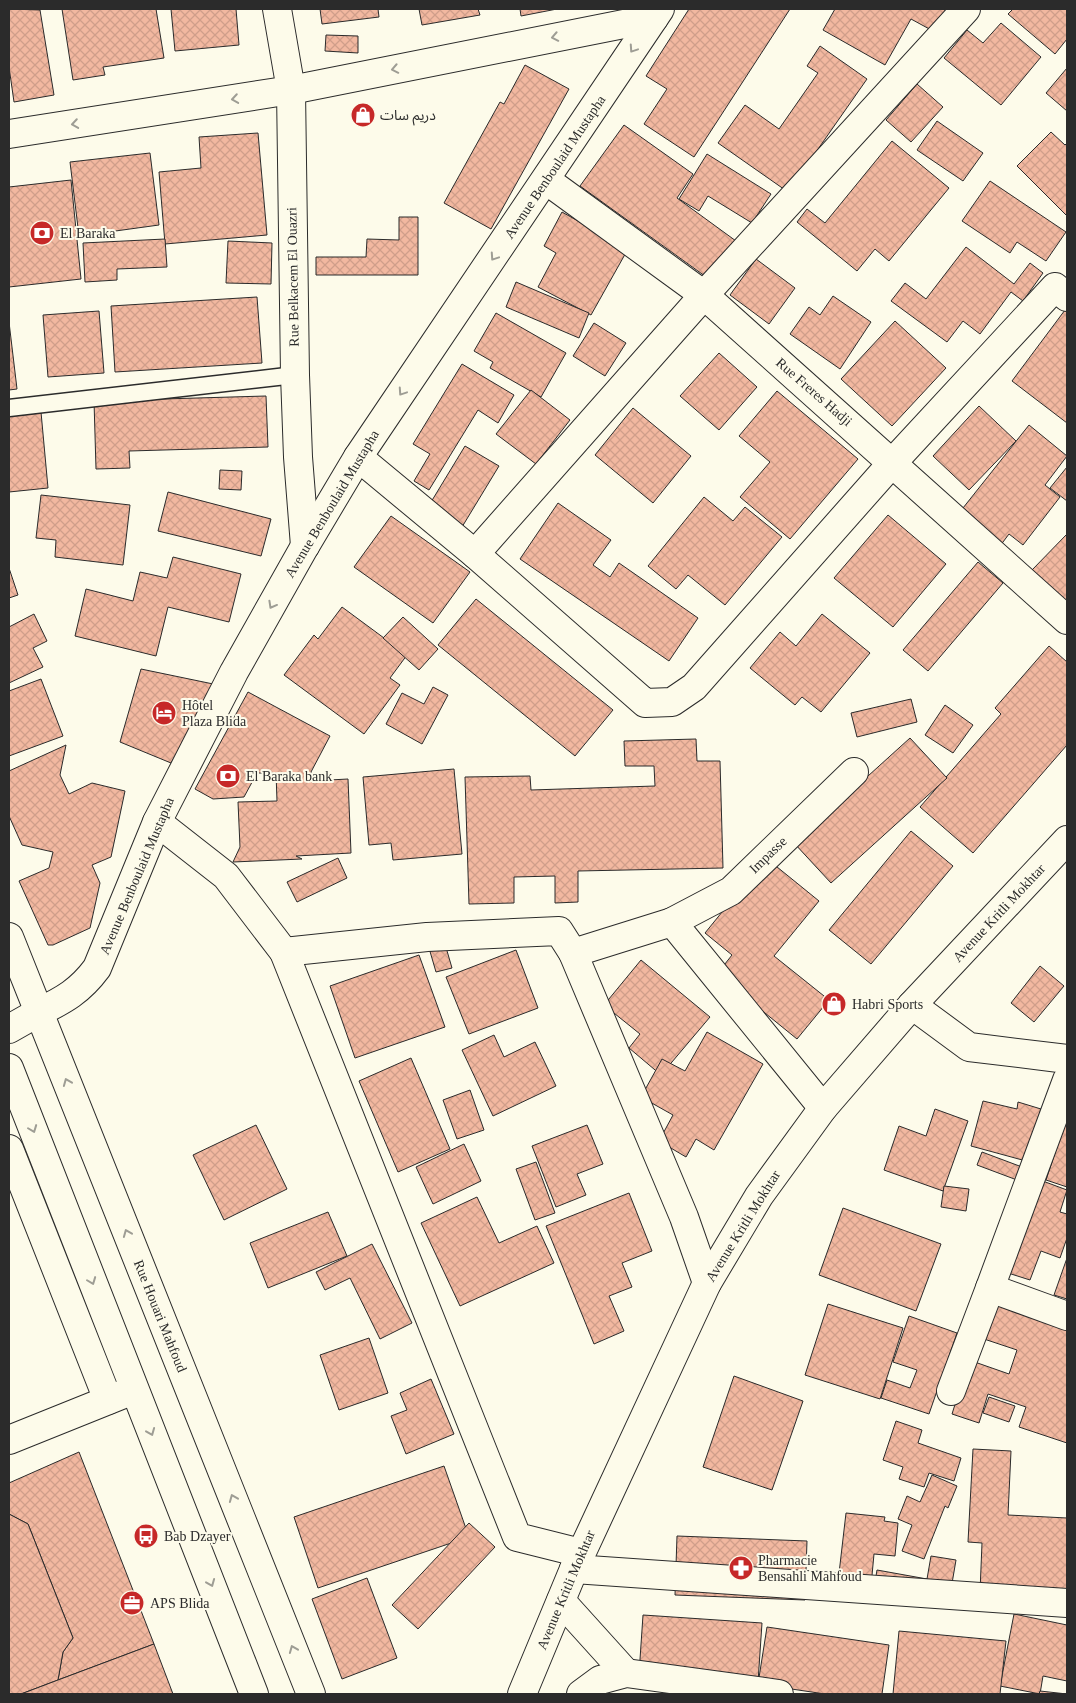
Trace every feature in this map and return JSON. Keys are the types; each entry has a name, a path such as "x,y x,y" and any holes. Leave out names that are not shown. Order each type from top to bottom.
{"street":[{"name":"Rue Belkacem El Ouazri","path":"278,9 291,90 295,375 298,457 305,546"},
{"path":"475,554 704,295 966,9"},
{"path":"9,134 291,90 592,19 657,13"},
{"name":"Avenue Benboulaid Mustapha","path":"9,1028 63,1000 84,986 96,968 157,822 234,672 305,546 358,457 657,13"},
{"name":"Rue Freres Hadji","path":"546,180 704,295 893,462 1067,620"},
{"path":"358,457 475,554 645,703 672,702 694,688 893,462 1063,286"},
{"name":"Impasse","path":"573,954 672,922 731,891 854,772"},
{"path":"157,822 226,876 284,952 516,1537 578,1561 1067,1603"},
{"name":"Avenue Kritli Mokhtar","path":"523,1690 578,1561 706,1283 759,1196 823,1108 912,1005 1067,840"},
{"path":"672,922 823,1108"},
{"path":"284,952 427,937 559,931 573,954 684,1217 706,1283"},
{"name":"Rue Houari Mahfoud","path":"9,937 311,1694"},
{"path":"912,1005 969,1047 1067,1058"},
{"path":"9,1068 254,1694"},
{"path":"951,1390 1067,1080"},
{"path":"9,1149 108,1400"},
{"path":"990,1288 1067,1316"},
{"path":"9,1440 134,1390"},
{"path":"561,1601 626,1673"},
{"path":"581,1694 600,1680 626,1673 779,1694"}],"lane":[{"path":"9,408 295,375"}],"building":[{"path":"9,9 40,10 54,95 14,102 9,67"},
{"path":"62,9 156,9 164,58 103,67 105,75 73,80"},
{"path":"171,9 236,9 239,45 175,51"},
{"path":"320,9 378,9 379,17 322,24"},
{"path":"419,9 478,9 480,15 422,25"},
{"path":"520,9 557,9 521,16"},
{"path":"689,9 790,9 694,157 644,124 667,89 646,76"},
{"path":"835,9 946,9 933,31 911,19 885,65 823,30"},
{"path":"1013,9 1067,9 1067,39 1055,54 1008,14"},
{"path":"1001,23 1041,57 1001,105 944,58 967,30 983,43"},
{"path":"326,35 358,36 358,53 325,51"},
{"path":"820,46 867,79 788,192 718,143 745,105 779,129 818,73 807,66"},
{"path":"525,65 569,89 491,229 444,203 500,102 504,104"},
{"path":"1067,68 1067,111 1046,93"},
{"path":"917,84 943,107 911,142 886,120"},
{"path":"937,121 983,153 963,181 917,150"},
{"path":"624,125 693,174 677,198 736,241 709,279 580,186"},
{"path":"1051,132 1065,145 1067,143 1067,216 1017,166"},
{"path":"258,133 267,235 165,244 159,172 201,168 199,137"},
{"path":"892,141 949,188 889,261 875,249 857,271 797,222 807,209 825,223"},
{"path":"150,153 159,225 79,236 70,162"},
{"path":"707,154 771,194 752,223 708,196 699,211 679,199"},
{"name":"El Baraka","path":"71,180 81,279 9,287 9,187"},
{"path":"990,181 1066,232 1046,261 1017,242 1010,253 962,221"},
{"path":"562,212 628,249 591,315 538,287 556,253 544,246"},
{"path":"399,217 418,217 418,275 316,275 316,257 366,257 367,239 399,240"},
{"path":"165,239 167,267 117,269 117,280 85,282 83,243"},
{"path":"228,241 272,243 271,284 226,283"},
{"path":"966,247 1014,284 1030,263 1043,273 1023,301 1011,292 980,334 963,321 947,342 891,301 905,283 926,299"},
{"path":"756,259 795,288 769,324 730,295"},
{"path":"516,282 589,313 579,338 506,307"},
{"path":"833,296 871,322 840,369 790,334 809,307 820,315"},
{"path":"257,297 262,363 115,372 111,306"},
{"path":"1065,310 1067,312 1067,423 1012,381"},
{"path":"99,311 104,373 48,377 43,315"},
{"path":"496,313 566,353 541,397 490,368 493,362 474,351"},
{"path":"895,321 946,368 892,426 841,379"},
{"path":"9,322 17,389 9,390"},
{"path":"594,323 626,343 605,376 573,356"},
{"path":"719,353 757,387 719,430 680,396"},
{"path":"462,364 514,395 498,423 478,410 429,490 414,481 430,454 413,444"},
{"path":"531,390 570,420 536,464 496,434"},
{"path":"777,391 858,459 790,539 740,497 770,462 739,436"},
{"path":"266,396 268,447 129,451 130,468 96,469 94,401"},
{"path":"979,406 1016,441 969,490 933,456"},
{"path":"633,408 691,456 653,503 595,455"},
{"path":"41,412 48,488 9,492 9,415"},
{"path":"1029,425 1067,456 1045,485 1060,497 1023,545 1009,534 1000,546 959,513"},
{"path":"465,446 499,466 462,527 428,507"},
{"path":"1067,467 1067,501 1050,488"},
{"path":"220,470 242,471 241,490 219,489"},
{"path":"168,492 271,519 261,556 158,531"},
{"path":"41,495 130,505 123,565 55,557 56,540 36,538"},
{"path":"704,497 733,521 745,507 782,537 725,605 688,575 676,589 648,566"},
{"path":"558,503 611,540 593,565 610,577 619,563 698,618 669,661 520,559"},
{"path":"888,515 946,564 893,627 834,578"},
{"path":"391,516 470,572 433,623 354,567"},
{"path":"1067,534 1067,605 1032,570"},
{"path":"173,557 241,574 229,622 168,607 156,656 75,636 86,589 133,601 140,572 167,578"},
{"path":"978,562 1003,583 928,671 903,650"},
{"path":"9,568 18,595 9,598"},
{"path":"476,599 613,710 575,756 438,645"},
{"path":"342,607 407,655 390,678 400,685 364,734 284,675 314,635 318,639"},
{"path":"34,614 47,641 33,648 43,667 9,683 9,627"},
{"path":"822,614 870,653 821,712 802,697 795,705 750,668 780,632 796,646"},
{"path":"403,617 438,649 419,670 383,638"},
{"path":"1049,646 1067,662 1067,745 973,853 920,807 1001,714 995,708"},
{"name":"Hôtel Plaza Blida","path":"141,669 218,685 171,763 120,742"},
{"path":"41,679 63,736 9,756 9,691"},
{"path":"433,687 448,695 422,744 386,724 402,693 424,704"},
{"name":"El Baraka bank","path":"248,692 330,736 311,772 311,781 348,779 351,853 296,856 302,859 233,862 240,847 238,802 277,801 276,773 257,773 244,797 213,799 195,789"},
{"path":"911,699 917,722 857,737 851,713"},
{"path":"945,705 973,725 953,753 925,735"},
{"path":"910,738 947,778 831,883 794,843"},
{"path":"696,739 697,761 720,761 723,868 578,871 578,902 555,903 555,876 514,877 514,903 469,904 465,777 530,776 531,790 655,786 654,766 625,766 624,741"},
{"path":"66,745 60,775 69,794 92,783 125,791 111,857 92,865 100,883 90,928 53,945 48,945 19,881 49,868 53,852 22,845 9,816 9,771"},
{"path":"454,769 462,854 393,860 391,843 369,845 363,777"},
{"path":"911,831 953,866 871,964 829,930"},
{"path":"338,858 347,878 297,902 287,882"},
{"path":"766,858 819,901 774,956 829,1000 797,1039 717,974 732,955 705,933"},
{"path":"445,944 452,968 436,972 429,948"},
{"path":"516,950 538,1008 469,1034 446,977"},
{"path":"419,955 445,1027 355,1058 330,986"},
{"path":"641,960 710,1017 661,1075 629,1048 640,1034 604,1005"},
{"path":"1040,966 1064,986 1034,1022 1011,1003"},
{"path":"707,1032 763,1064 714,1150 696,1139 686,1157 659,1141 673,1115 641,1097 662,1059 685,1071"},
{"path":"494,1035 504,1057 535,1042 556,1086 493,1116 462,1050"},
{"path":"411,1058 450,1149 398,1172 359,1081"},
{"path":"470,1090 484,1130 457,1139 443,1100"},
{"path":"983,1101 1017,1109 1018,1102 1041,1109 1026,1161 971,1146"},
{"path":"935,1109 968,1121 943,1191 884,1170 899,1126 926,1136"},
{"path":"1067,1117 1067,1187 1046,1180"},
{"path":"256,1125 287,1189 224,1220 193,1155"},
{"path":"587,1125 603,1164 577,1174 586,1195 556,1207 532,1146"},
{"path":"464,1144 481,1181 433,1204 416,1167"},
{"path":"982,1152 1022,1167 1017,1180 977,1165"},
{"path":"536,1162 555,1213 535,1220 516,1169"},
{"path":"1040,1180 1067,1190 1060,1212 1067,1214 1067,1238 1060,1258 1041,1251 1030,1280 1008,1273"},
{"path":"944,1186 969,1189 966,1211 941,1207"},
{"path":"629,1193 652,1251 622,1263 632,1287 609,1296 624,1331 594,1344 546,1226"},
{"path":"477,1197 499,1243 537,1226 554,1263 460,1306 421,1223"},
{"path":"843,1208 941,1244 916,1311 819,1275"},
{"path":"328,1212 347,1256 268,1288 250,1243"},
{"path":"372,1244 412,1323 380,1339 350,1278 325,1290 316,1272"},
{"path":"1067,1258 1067,1299 1054,1295"},
{"path":"993,1302 1067,1327 1067,1443 1019,1427 1026,1407 988,1394 979,1423 952,1414 969,1360 1009,1374 1017,1350 981,1338"},
{"path":"828,1304 903,1328 880,1399 805,1375"},
{"path":"909,1316 957,1333 929,1414 881,1398 887,1380 910,1388 917,1370 893,1362"},
{"path":"369,1338 388,1393 339,1410 320,1355"},
{"path":"734,1376 803,1401 772,1490 703,1467"},
{"path":"431,1379 454,1434 406,1454 391,1416 407,1410 400,1393"},
{"path":"989,1397 1015,1406 1009,1422 983,1413"},
{"path":"896,1421 922,1430 918,1443 961,1458 954,1481 929,1473 924,1487 899,1479 903,1467 883,1460"},
{"path":"973,1449 1011,1451 1008,1515 1067,1518 1067,1597 980,1592 982,1543 968,1542"},
{"path":"79,1452 154,1644 58,1680 63,1652 73,1638 28,1524 9,1514 9,1483"},
{"path":"444,1466 469,1537 318,1588 294,1517"},
{"path":"932,1475 957,1486 948,1508 945,1506 924,1559 902,1551 912,1525 898,1519 907,1496 920,1502"},
{"path":"846,1513 885,1517 884,1521 898,1523 895,1556 874,1554 871,1586 838,1582"},
{"path":"9,1514 28,1524 73,1638 63,1652 58,1680 21,1694 9,1694"},
{"path":"469,1523 495,1547 418,1629 392,1605"},
{"name":"Pharmacie Bensahli Mahfoud","path":"677,1536 807,1541 805,1600 675,1595"},
{"path":"931,1556 956,1560 949,1601 874,1588 877,1570 927,1579"},
{"path":"367,1578 397,1658 342,1679 312,1599"},
{"path":"1014,1614 1067,1625 1067,1681 1043,1676 1040,1694 1000,1686"},
{"path":"643,1615 762,1623 758,1682 639,1674"},
{"path":"767,1627 889,1645 882,1694 825,1694 758,1684"},
{"path":"899,1631 1006,1641 1000,1694 893,1694"},
{"path":"154,1644 173,1694 21,1694 58,1680"},
{"path":"1040,1691 1067,1694 1039,1694"}],"place":[{"name":"دريم سات","path":"363,115"},
{"name":"El Baraka","path":"42,233"},
{"name":"Hôtel Plaza Blida","path":"164,713"},
{"name":"El Baraka bank","path":"228,776"},
{"name":"Habri Sports","path":"834,1004"},
{"name":"Bab Dzayer","path":"146,1536"},
{"name":"Pharmacie Bensahli Mahfoud","path":"741,1568"},
{"name":"APS Blida","path":"132,1603"}]}
